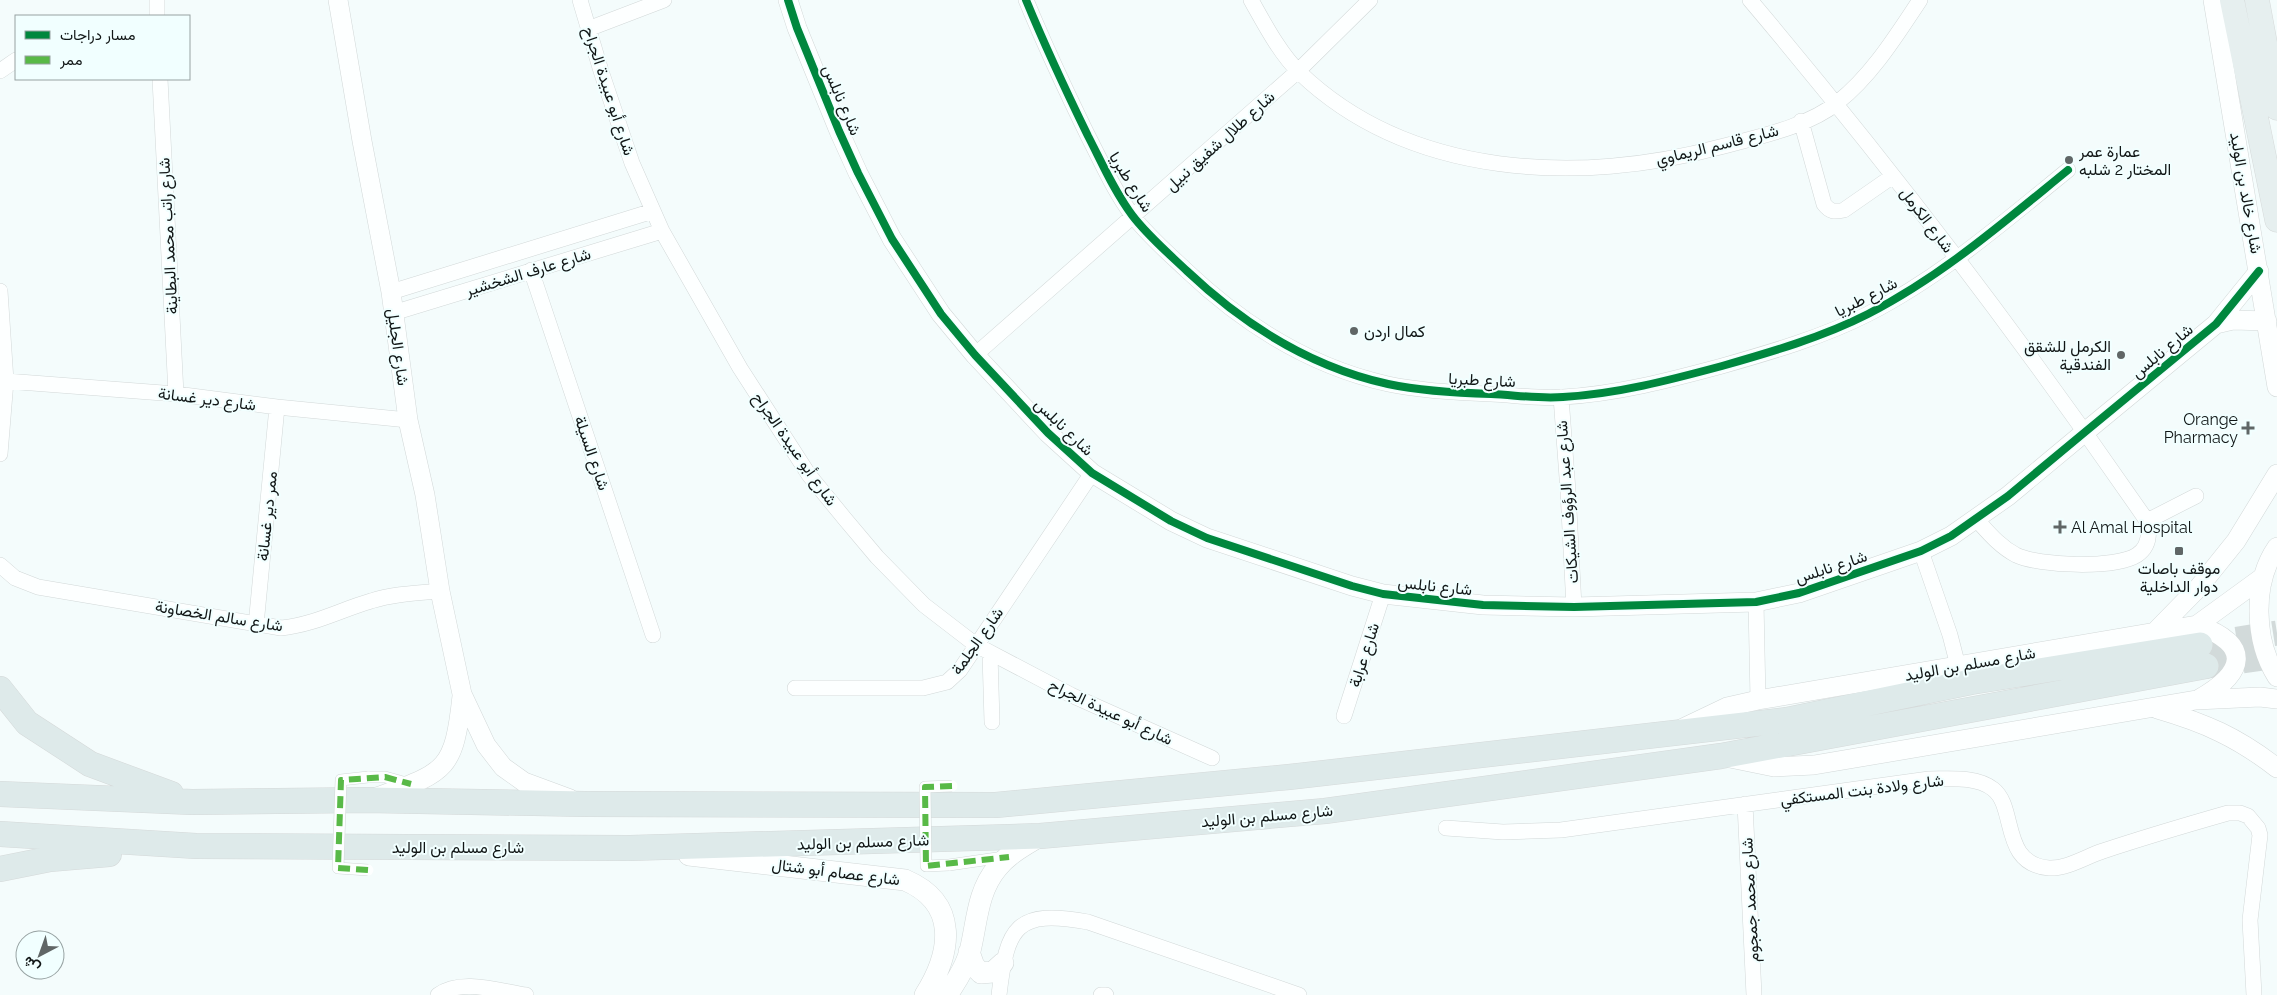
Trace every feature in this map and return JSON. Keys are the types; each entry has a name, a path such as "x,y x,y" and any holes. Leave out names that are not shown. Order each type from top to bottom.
{"highway":[{"name":"شارع مسلم بن الوليد","path":"0,794 192,802 367,789 585,804 996,805 1289,777 1786,720 1971,682 2201,645"},
{"name":"شارع مسلم بن الوليد","path":"0,834 196,846 630,848 1040,836 1325,811 1721,756 2201,645"},
{"path":"0,689 28,723 90,764 192,802"},
{"path":"0,869 50,859 196,846"}],"main road":[{"name":"شارع خالد بن الوليد","path":"2232,0 2277,220"},
{"path":"2257,0 2277,108"},
{"path":"948,995 970,952 978,906 996,869 1009,856 1040,836"},
{"name":"شارع عصام أبو شتال","path":"630,848 905,880 918,886 928,893 944,916 946,936 936,977 925,995"},
{"path":"970,952 974,966 981,973 993,972 1003,963"}],"street":[{"path":"156,0 157,15"},
{"name":"شارع الجليل","path":"338,0 362,142 391,292 408,420 425,494 440,591 462,694 486,745 503,767 524,782 585,804"},
{"name":"شارع أبو عبيدة الجراح","path":"580,0 629,154 662,231 740,368 809,475 878,557 918,598 976,645 1071,695 1212,758"},
{"path":"588,29 664,0"},
{"name":"شارع نابلس","path":"788,0 826,99 858,173 892,238 941,314 974,355 1048,434 1092,473 1171,521 1208,538 1352,586 1383,594 1483,605 1574,607 1756,602 1799,593 1921,551 1951,536 2008,496 2216,324 2259,270"},
{"name":"شارع طبريا","path":"1026,0 1069,97 1116,190 1134,217 1207,290 1247,322 1276,340 1310,356 1385,383 1422,390 1561,397 1662,382 1754,357 1866,316 1904,294 1957,260 2068,170"},
{"name":"شارع قاسم الريماوي","path":"1251,0 1268,30 1298,71 1334,102 1374,126 1445,152 1502,164 1544,168 1644,164 1688,156 1748,140 1801,121 1837,103 1873,66 1920,0"},
{"name":"شارع طلال شفيق نبيل","path":"974,355 1134,217 1298,71 1370,0"},
{"name":"شارع الكرمل","path":"1750,0 1837,103 1893,176 2086,432 2147,521"},
{"name":"شارع خالد بن الوليد","path":"2213,0 2275,363 2277,387"},
{"path":"0,71 15,61"},
{"name":"شارع راتب محمد البطاينة","path":"160,80 176,394"},
{"path":"1801,121 1824,204 1830,210 1834,212 1844,210 1893,176"},
{"name":"شارع عارف الشخشير","path":"391,292 653,211"},
{"name":"شارع عارف الشخشير","path":"393,313 662,231"},
{"name":"شارع السيلة","path":"531,270 653,635"},
{"path":"0,291 6,381 0,454"},
{"name":"شارع نابلس","path":"2216,324 2233,320 2268,321"},
{"name":"شارع دير غسانة","path":"6,381 176,394 278,407 408,420"},
{"name":"شارع عبد الرؤوف الشيكات","path":"1561,397 1574,607"},
{"name":"ممر دير غسانة","path":"256,625 278,407"},
{"name":"شارع الجلمة","path":"795,688 898,689 936,686 947,682 960,670 1092,473"},
{"path":"2157,630 2199,587 2236,541 2277,474"},
{"path":"1976,519 2002,546 2017,555 2037,562 2067,564 2100,563 2128,559 2139,554 2148,541 2147,521 2196,496"},
{"path":"2277,547 2263,577 2258,620 2268,664 2277,677"},
{"path":"1921,551 1950,635 1958,666"},
{"name":"شارع سالم الخصاونة","path":"0,564 15,578 38,586 281,628 298,626 371,601 401,595 440,591"},
{"name":"شارع مسلم بن الوليد","path":"1668,735 1727,707 1758,700 2157,630 2201,645 2263,577"},
{"name":"شارع عرابة","path":"1344,716 1383,594"},
{"path":"1756,602 1758,700"},
{"path":"2196,700 2223,684 2234,669 2236,656 2233,646 2224,636 2201,645"},
{"path":"990,654 992,722"},
{"name":"شارع الجليل","path":"367,789 411,784 432,774 449,758 456,740 462,694"},
{"name":"شارع مسلم بن الوليد","path":"1721,756 1774,766 1814,765 2196,700 2260,697 2277,699"},
{"path":"2151,707 2197,720 2223,732 2256,752 2277,768"},
{"name":"شارع ولادة بنت المستكفي","path":"1446,828 1503,832 1562,830 1930,779 1975,782 1994,790 2000,797 2013,840 2032,863 2048,868 2060,867 2102,851 2228,813 2240,812 2248,816 2260,835 2250,920 2254,995"},
{"path":"367,789 341,780 338,868 368,870"},
{"path":"952,786 925,786 926,866 949,865 1009,856"},
{"name":"شارع محمد جمجوم","path":"1745,804 1754,995"},
{"path":"999,995 1003,963 1010,939 1024,923 1042,917 1060,917 1088,922 1299,995"},
{"path":"438,995 447,989 466,987 526,995"},
{"path":"1101,995 1106,995"}],"tunnel":[{"path":"2200,645 2277,633"},
{"path":"2206,666 2277,656"}],"marked path":[{"path":"368,870 338,868 341,780 385,777 411,784"},
{"path":"952,786 925,787 926,866 1009,857"}],"cycle path":[{"path":"788,0 797,28 839,131 892,239 941,314 975,355 1048,433 1092,473 1171,521 1207,538 1352,586 1383,594 1483,605 1574,607 1756,602 1799,593 1921,551 1951,536 2008,496 2216,324 2259,271"},
{"path":"1026,0 1064,85 1109,177 1126,206 1151,237 1231,309 1255,326 1305,355 1332,367 1388,384 1440,391 1536,397 1583,395 1623,390 1663,381 1778,349 1815,337 1851,322 1921,283 1972,247 2068,170"}],"place":[{"name":"عمارة عمر المختار 2 شلبه","path":"2069,160"},
{"name":"كمال اردن","path":"1354,331"},
{"name":"الكرمل للشقق الفندقية","path":"2121,355"},
{"name":"Orange Pharmacy","path":"2248,428"},
{"name":"Al Amal Hospital","path":"2060,527"},
{"name":"موقف باصات دوار الداخلية","path":"2179,551"}]}
